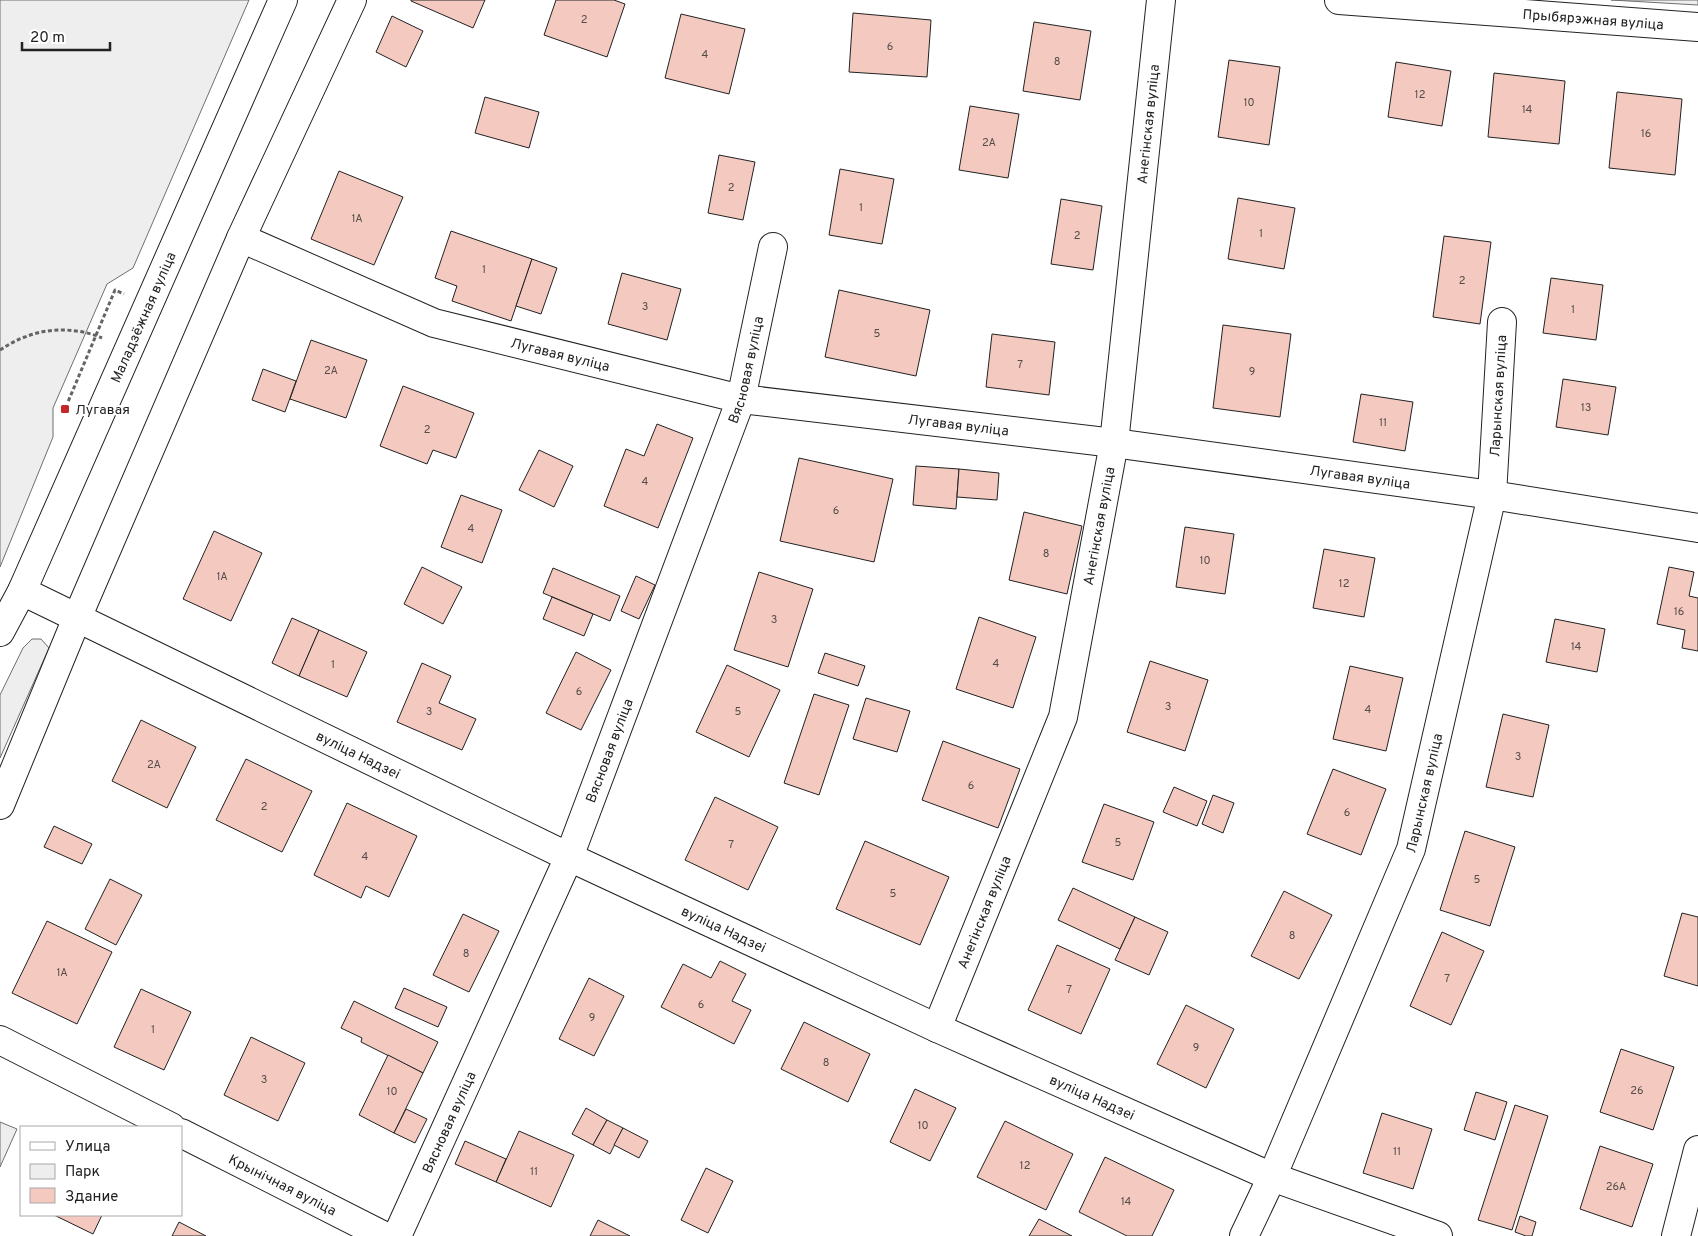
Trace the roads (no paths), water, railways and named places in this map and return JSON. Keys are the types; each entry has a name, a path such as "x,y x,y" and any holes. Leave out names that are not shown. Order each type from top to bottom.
{"street":[{"name":"Маладзёжная вуліца","path":"0,632 22,590 282,0"},
{"path":"0,805 77,618 242,238 352,0"},
{"name":"Анегінская вуліца","path":"937,1028 1064,717 1114,443 1160,0"},
{"name":"Прыбярэжная вуліца","path":"1339,0 1698,27"},
{"name":"Лугавая вуліца","path":"242,238 434,323 742,399 1114,443 1492,495 1698,528"},
{"name":"Вясновая вуліца","path":"397,1236 569,857 742,399 773,248"},
{"name":"Ларынская вуліца","path":"1244,1236 1272,1178 1411,849 1492,495 1502,322"},
{"name":"вуліца Надзеі","path":"22,590 569,857 937,1028 1272,1178 1438,1236"},
{"path":"0,1040 169,1126"},
{"name":"Крынічная вуліца","path":"182,1134 384,1236"},
{"path":"1676,1236 1698,1150"}],"place":[{"name":"Лугавая","path":"65,409"}]}
